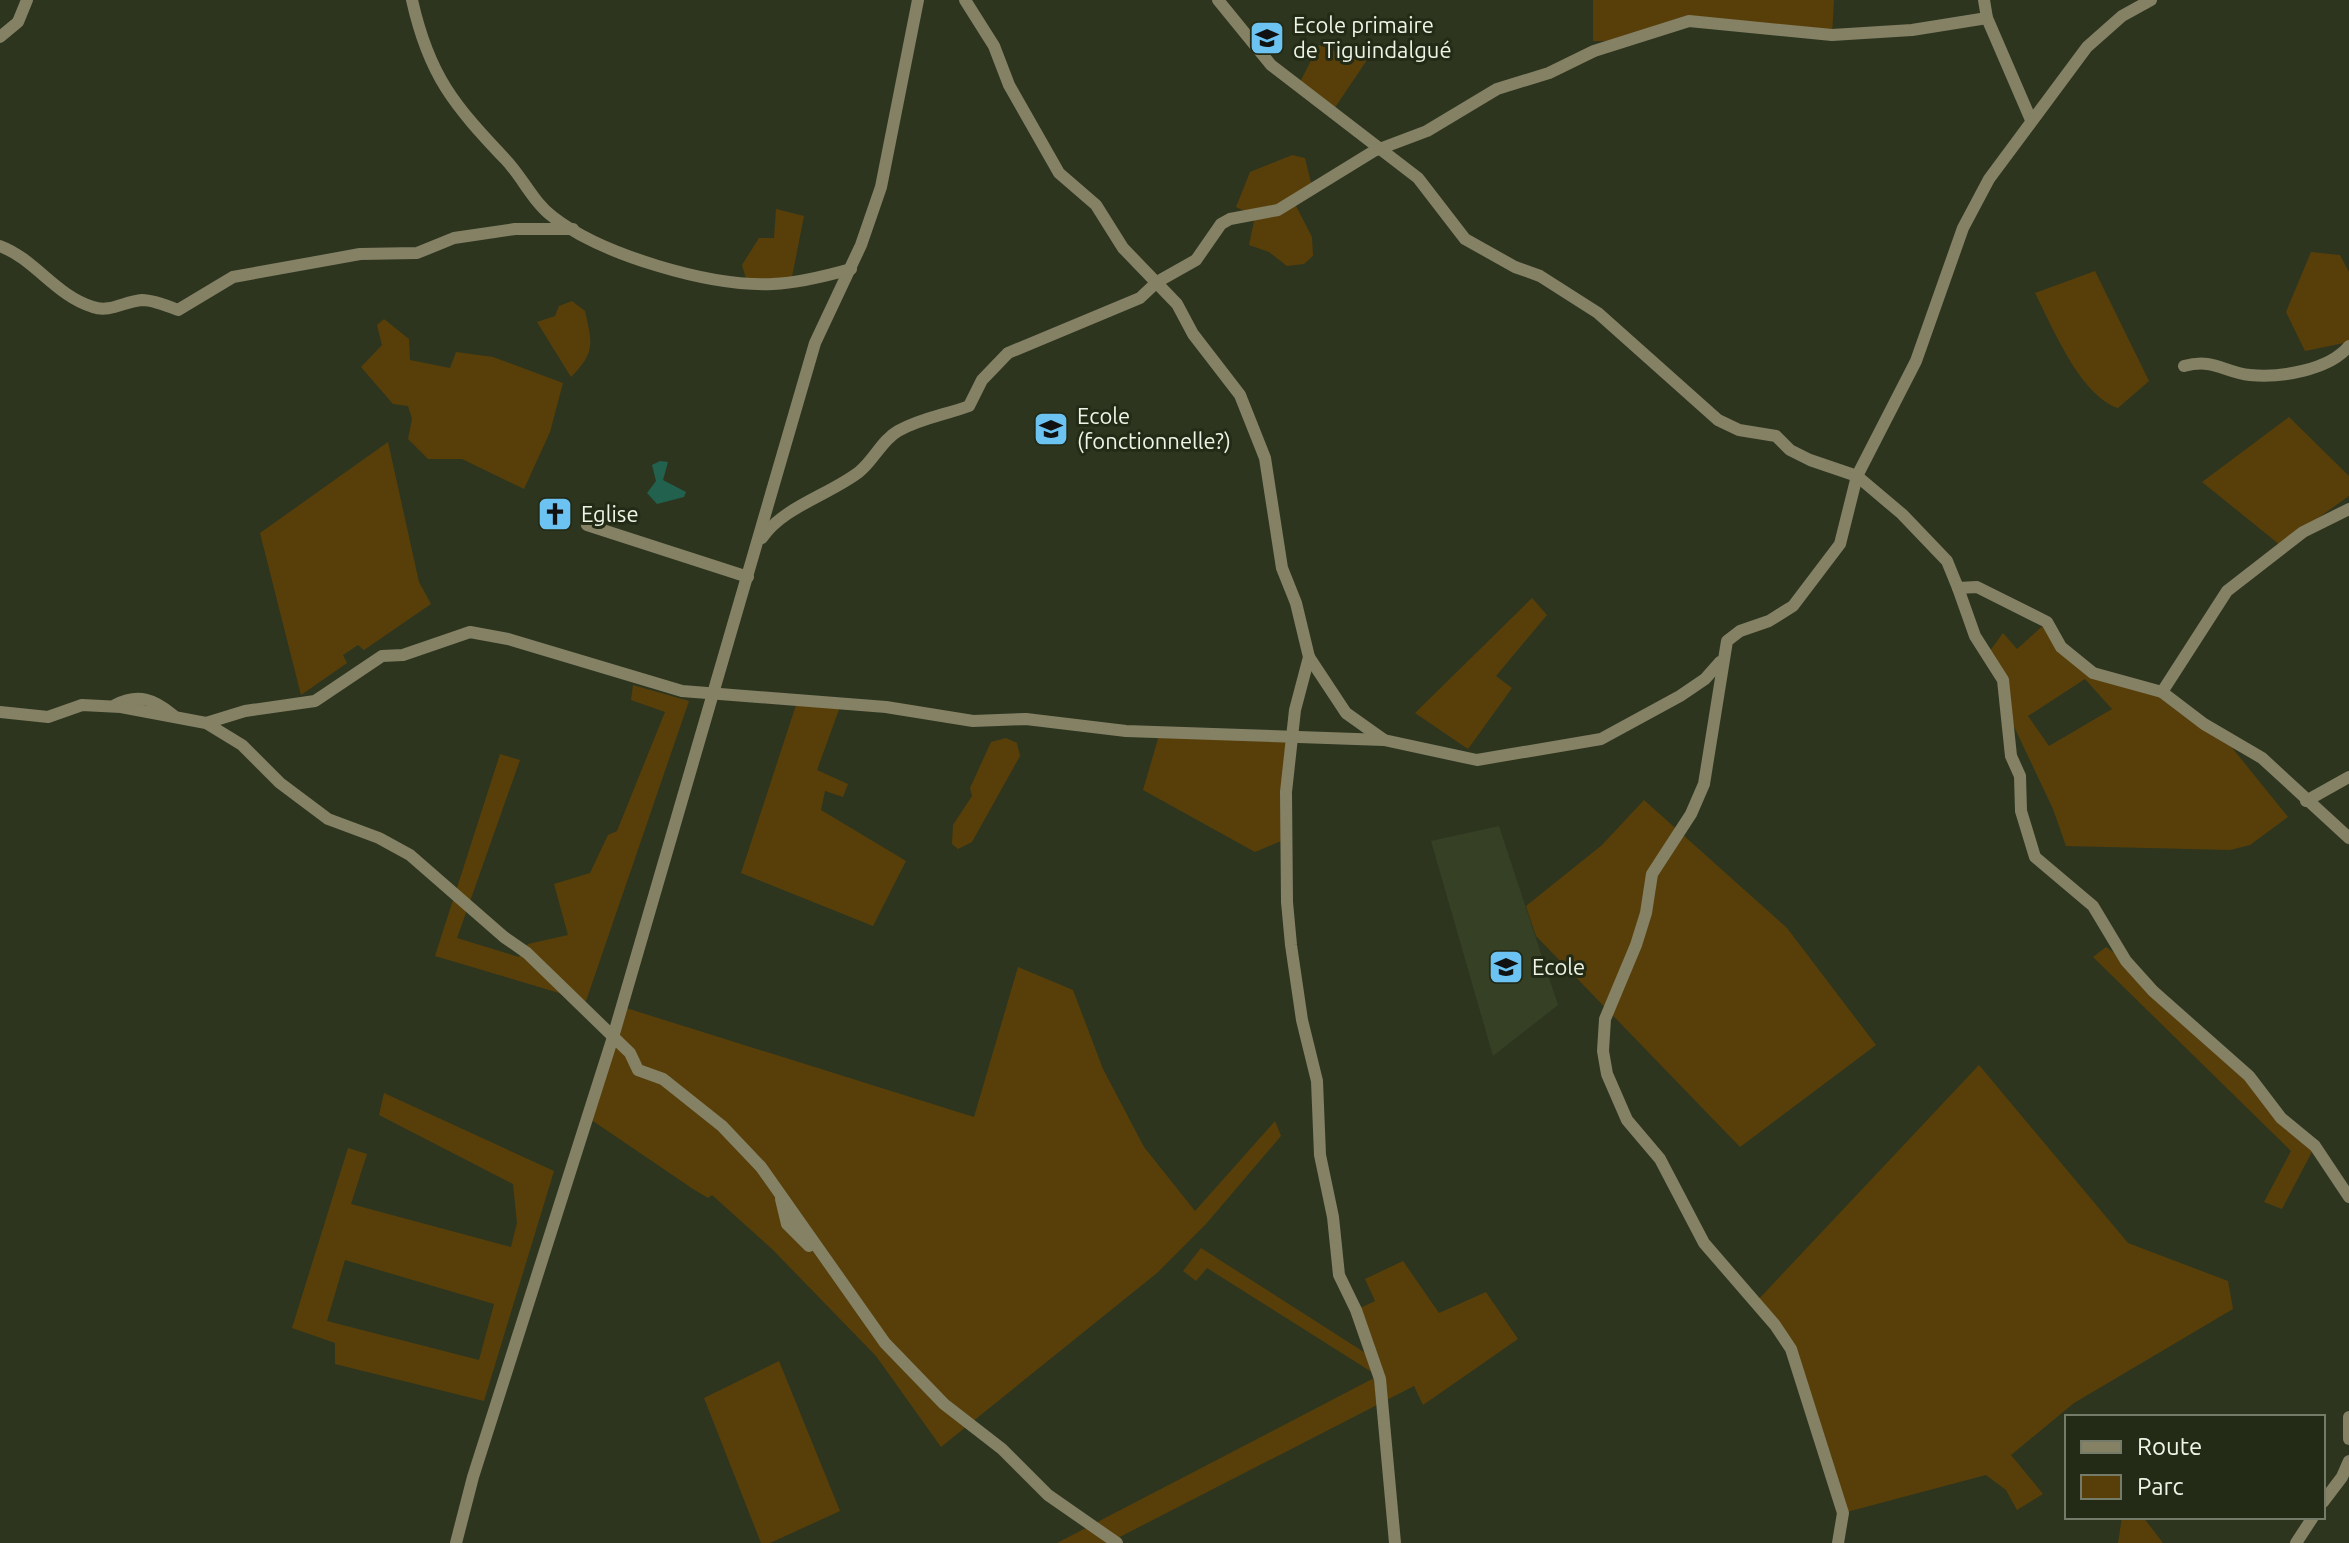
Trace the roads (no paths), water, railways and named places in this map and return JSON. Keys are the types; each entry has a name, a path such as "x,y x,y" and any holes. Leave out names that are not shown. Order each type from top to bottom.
{"street":[{"path":"0,37 18,22 27,0"},
{"path":"412,0 434,73 448,93 552,216 573,229 612,248 686,273 733,280 772,284 851,269"},
{"path":"456,1543 473,1477 613,1037 815,343 851,269 881,187 918,0"},
{"path":"965,0 994,46 1009,85 1059,173 1096,205 1123,248 1177,304 1193,334 1240,395 1254,426 1271,481 1282,568 1296,603 1309,657 1346,713 1384,740"},
{"path":"1218,0 1271,65 1434,194 1453,227 1465,239 1515,267 1540,276 1598,313 1624,332 1653,366 1691,394 1714,417 1739,430 1776,436 1790,450 1820,465 1857,476 1902,514 1947,561 1975,636 2003,680 2011,756 2020,776 2021,811 2035,857 2093,906 2126,961 2153,991 2249,1076 2281,1118 2315,1146 2349,1197"},
{"path":"1984,0 1987,18 2031,120"},
{"path":"1838,1543 1843,1513 1791,1349 1766,1313 1704,1243 1660,1159 1627,1120 1614,1095 1603,1051 1605,1019 1636,945 1646,913 1652,874 1691,814 1704,784 1727,641 1740,631 1769,621 1793,606 1840,544 1857,476 1925,339 1963,228 1989,179 2087,47 2122,16 2151,0"},
{"path":"756,547 782,516 835,490 865,467 893,434 927,418 969,406 982,380 1008,353 1121,309 1157,282 1196,260 1221,224 1239,217 1278,210 1381,149 1427,131 1497,89 1549,73 1594,51 1689,21 1832,35 1912,30 1987,18"},
{"path":"0,246 15,252 68,295 95,308 142,300 178,310 185,309 219,282 244,275 360,254 417,253 454,238 515,229 573,229"},
{"path":"2184,366 2209,361 2251,375 2277,374 2330,361 2349,346"},
{"path":"2162,692 2227,591 2303,532 2349,509"},
{"path":"587,525 748,577"},
{"path":"1958,588 1977,587 2047,622 2061,647 2093,673 2162,692 2204,724 2262,758 2349,838"},
{"path":"206,723 245,711 315,701 382,656 403,655 470,632 682,691 886,707 973,721 1026,719 1126,731 1384,740 1477,760 1576,746 1623,730 1705,679 1722,659"},
{"path":"1309,657 1295,710 1286,792 1287,902 1302,1020 1317,1081 1320,1155 1333,1217 1339,1275 1356,1310 1380,1379 1395,1543"},
{"path":"0,712 48,717 82,705 173,715 206,723 242,745 280,783 328,819 379,838 410,855 504,937 527,953 630,1053 638,1070 663,1079 722,1126 779,1192 885,1343 944,1404 1002,1449 1048,1495 1117,1543"},
{"path":"2306,801 2349,777"},
{"path":"2349,1417 2349,1439"},
{"path":"2325,1499 2342,1477 2349,1461"},
{"path":"2296,1543 2312,1519"}],"place":[{"name":"Ecole primaire de Tiguindalgué","path":"1267,38"},
{"name":"Ecole (fonctionnelle?)","path":"1051,429"},
{"name":"Eglise","path":"555,514"},
{"name":"Ecole","path":"1506,967"}]}
